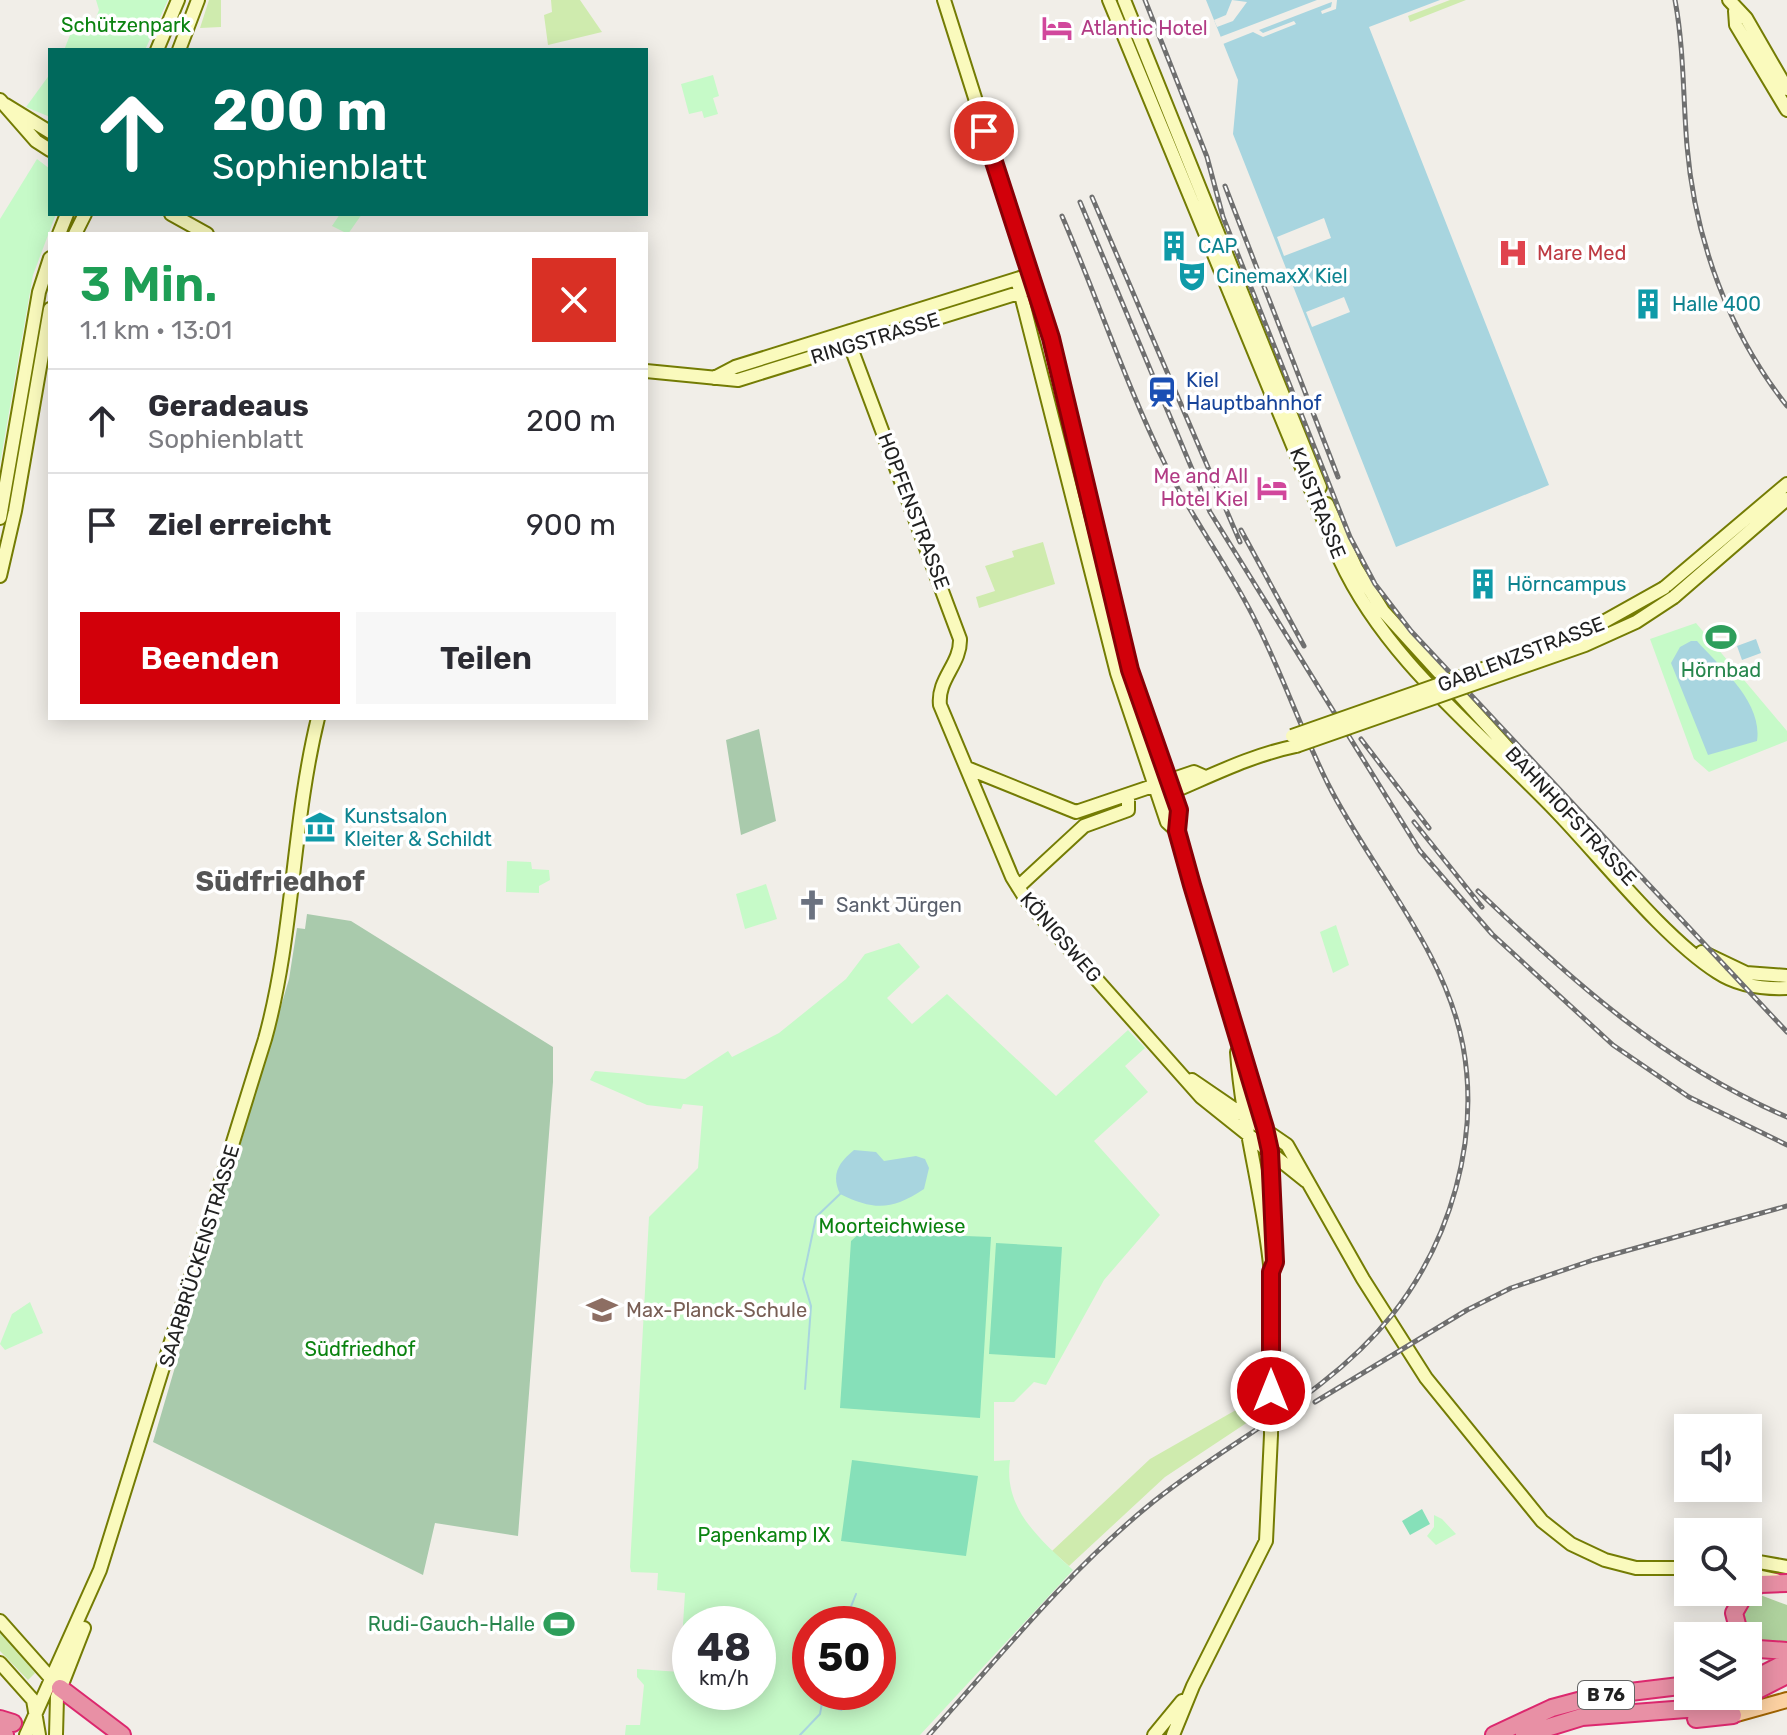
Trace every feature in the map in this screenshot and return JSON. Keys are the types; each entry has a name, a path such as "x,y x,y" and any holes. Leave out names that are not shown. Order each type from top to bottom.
{"highway":[{"path":"1762,1584 1787,1583"},
{"path":"1762,1649 1787,1652"},
{"path":"1762,1664 1787,1652"},
{"path":"1762,1675 1787,1662"},
{"name":"B 76","path":"1762,1688 1787,1675"},
{"path":"52,1685 122,1735"},
{"name":"B 76","path":"1494,1735 1526,1727 1597,1696 1674,1687"},
{"path":"1655,1708 1674,1704"},
{"path":"1526,1727 1596,1705 1655,1708 1702,1719 1733,1715"},
{"name":"B 76","path":"1655,1708 1674,1708"}],"main road":[{"path":"158,48 178,0"},
{"path":"180,48 198,0"},
{"path":"944,0 1051,338 1130,670 1180,816 1177,831 1265,1128 1270,1151 1275,1262 1271,1272"},
{"name":"KAISTRASSE","path":"1109,0 1347,575 1379,626 1459,714"},
{"name":"KAISTRASSE","path":"1124,0 1257,322 1327,506 1356,568 1383,611"},
{"path":"1732,5 1746,18 1787,89"},
{"path":"1732,5 1736,25 1787,110"},
{"path":"2,102 48,131"},
{"path":"2,102 36,141 48,149"},
{"path":"175,216 203,232"},
{"path":"0,518 39,292 48,264"},
{"name":"RINGSTRASSE","path":"714,378 735,367 1030,275"},
{"path":"1017,279 1115,665 1167,822 1177,831"},
{"name":"RINGSTRASSE","path":"648,371 738,380 1035,288"},
{"path":"0,576 17,501 48,321"},
{"name":"HOPFENSTRASSE","path":"850,331 850,345 929,547 960,639 959,653 939,690"},
{"name":"GABLENZSTRASSE","path":"1669,593 1787,484"},
{"name":"GABLENZSTRASSE","path":"967,768 1076,812 1203,776 1580,635 1669,593 1787,499"},
{"name":"BAHNHOFSTRASSE","path":"1383,611 1687,939 1710,958 1732,968 1756,975 1787,976"},
{"name":"KÖNIGSWEG","path":"939,690 940,705 1018,887 1201,1097 1306,1181"},
{"name":"BAHNHOFSTRASSE","path":"1459,714 1707,965 1741,984 1787,988"},
{"name":"SAARBRÜCKENSTRASSE","path":"26,1735 36,1707 52,1685 85,1624 84,1610 142,1442 265,1039 281,976 305,780 318,720"},
{"path":"1018,887 1084,826 1128,810 1128,795"},
{"path":"1173,1735 1193,1686 1248,1578 1252,1559 1267,1531 1271,1435 1271,1272 1241,1111 1236,1036"},
{"name":"KÖNIGSWEG","path":"1182,1074 1287,1145 1426,1378 1542,1521 1571,1544 1605,1560 1636,1568 1674,1568"},
{"path":"1762,1563 1787,1567"},
{"path":"1762,1577 1787,1583"},
{"path":"0,1621 52,1685"},
{"path":"0,1663 25,1689 36,1707 39,1735"},
{"path":"25,1689 52,1685"},
{"name":"SAARBRÜCKENSTRASSE","path":"52,1685 56,1735"},
{"path":"1154,1735 1193,1686"},
{"path":"1733,1715 1787,1700"}],"green space":[{"name":"Schützenpark","path":"96,0 168,0 146,48 65,48 72,30 89,36 99,10"},
{"path":"209,0 221,0 221,27 200,28"},
{"path":"551,0 580,0 602,32 548,45 544,15 552,12"},
{"path":"1450,0 1466,0 1410,22 1408,16"},
{"path":"713,75 719,96 713,98 718,114 704,118 702,111 689,114 681,84"},
{"name":"Schützenpark","path":"48,77 48,116 26,107"},
{"path":"37,159 48,167 48,216 55,216 33,275 0,464 0,219"},
{"path":"339,216 361,216 349,232 332,226"},
{"path":"1043,542 1055,584 979,608 976,597 995,591 985,566 1014,557 1012,551"},
{"path":"1696,623 1787,731 1787,741 1709,772 1694,759 1650,639"},
{"path":"759,729 776,821 741,835 726,740"},
{"path":"507,861 531,862 532,869 549,870 550,880 539,886 539,893 506,892"},
{"path":"766,884 777,919 745,929 736,894"},
{"name":"Südfriedhof","path":"307,914 351,921 553,1047 553,1082 518,1536 435,1523 423,1575 153,1442 289,979 297,928 305,929"},
{"path":"1336,925 1349,965 1333,973 1320,932"},
{"name":"Moorteichwiese","path":"899,943 920,967 887,998 912,1024 947,994 1056,1096 1128,1030 1145,1048 1125,1066 1148,1092 1094,1141 1160,1215 1104,1280 1046,1385 1034,1382 1014,1402 994,1402 994,1461 1010,1460 1012,1494 1026,1522 1073,1570 920,1735 625,1735 626,1725 640,1725 644,1685 637,1677 637,1669 672,1671 672,1710 776,1710 776,1606 684,1606 685,1593 657,1590 658,1573 631,1572 649,1217 698,1168 703,1106 683,1104 681,1109 647,1105 590,1080 595,1071 685,1079 728,1051 732,1057 779,1033 846,979 865,954"},
{"path":"861,1232 991,1237 980,1418 840,1408 851,1241"},
{"path":"996,1243 1062,1247 1055,1358 989,1354"},
{"path":"30,1302 43,1333 5,1350 0,1344 12,1314"},
{"path":"1257,1398 1257,1416 1165,1477 1069,1566 1052,1551 1150,1459"},
{"path":"852,1460 978,1476 966,1556 841,1541"},
{"path":"1422,1509 1430,1524 1410,1535 1402,1521"},
{"path":"1434,1515 1456,1534 1436,1545 1427,1536 1434,1527"},
{"path":"1762,1596 1787,1605 1787,1642 1762,1643 1762,1622 1741,1622 1745,1606 1762,1606"},
{"path":"0,1629 35,1673 28,1680 0,1651"}],"water":[{"path":"1206,0 1440,0 1369,27 1549,485 1396,547 1233,134 1238,80"},
{"path":"1756,639 1761,653 1742,660 1737,646"},
{"path":"1697,641 1747,699 1757,727 1757,741 1708,755 1671,663 1680,647"},
{"path":"854,1150 876,1152 884,1161 916,1156 925,1159 929,1168 924,1189 902,1201 883,1206 863,1203 840,1194 836,1175"}],"pier":[{"path":"1232,0 1247,2 1233,21 1217,27 1214,20 1226,15"},
{"path":"1317,0 1337,0 1336,9 1322,14 1321,11 1331,7 1332,2 1329,3 1259,30 1263,33 1294,21 1296,24 1263,37 1253,32 1223,44 1220,37"},
{"path":"1324,218 1331,238 1284,256 1277,237"},
{"path":"1344,297 1350,312 1312,327 1306,312"}],"waterway":[{"path":"805,1389 811,1306 803,1279 816,1217 840,1194"},
{"path":"851,1606 856,1594"},
{"path":"800,1735 821,1710"}],"railway":[{"path":"1145,0 1207,157 1223,217 1350,537 1375,584 1411,631 1787,1032"},
{"path":"1675,0 1691,181 1707,250 1718,284 1748,348 1787,406"},
{"path":"1225,186 1338,477"},
{"path":"1092,197 1240,542"},
{"path":"1080,202 1210,512 1420,851 1492,934 1613,1045 1689,1097 1787,1145"},
{"path":"929,1735 1036,1614 1122,1528 1184,1479 1309,1393 1366,1344 1413,1286 1430,1255 1445,1222 1464,1152 1467,1081 1463,1046 1454,1010 1440,976 1424,943 1328,784 1257,624 1165,464 1137,403 1062,216"},
{"path":"1241,530 1304,646"},
{"path":"1361,739 1429,828"},
{"path":"1414,822 1482,907"},
{"path":"1478,891 1549,957 1622,1018 1701,1072 1787,1117"},
{"path":"1315,1402 1467,1310 1511,1288 1593,1260 1787,1206"}],"place":[{"name":"Atlantic Hotel","path":"1057,28"},
{"name":"CAP","path":"1174,246"},
{"name":"Mare Med","path":"1513,253"},
{"name":"CinemaxX Kiel","path":"1192,276"},
{"name":"Halle 400","path":"1648,304"},
{"name":"Kiel Hauptbahnhof","path":"1162,392"},
{"name":"Me and All Hotel Kiel","path":"1272,488"},
{"name":"Hörncampus","path":"1483,584"},
{"name":"Hörnbad","path":"1721,637"},
{"name":"Kunstsalon Kleiter & Schildt","path":"320,827"},
{"name":"Sankt Jürgen","path":"812,905"},
{"name":"Max-Planck-Schule","path":"602,1310"},
{"name":"Rudi-Gauch-Halle","path":"559,1624"}],"district":[{"name":"Südfriedhof","path":"280,881"}],"route":[{"path":"984,131 1051,338 1130,670 1179,810 1177,831 1265,1128 1270,1151 1275,1262 1271,1272 1271,1391"}],"park label":[{"name":"Papenkamp IX","path":"764,1535"}]}
